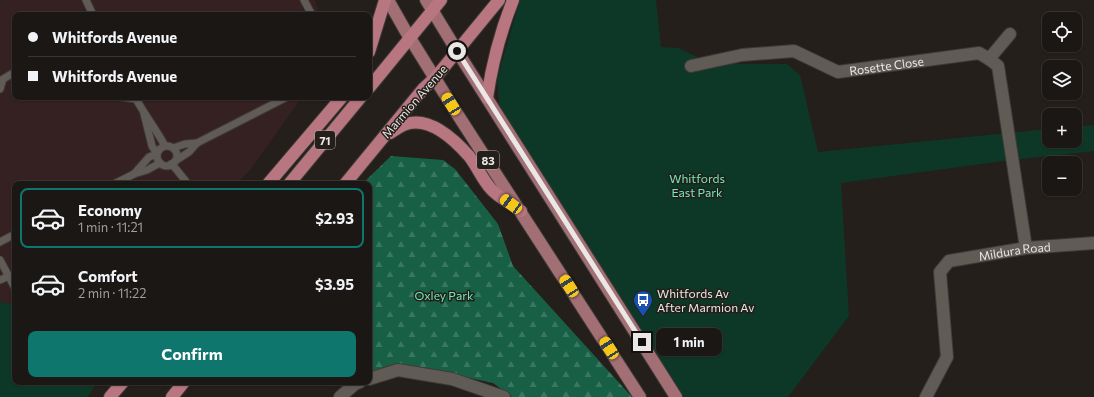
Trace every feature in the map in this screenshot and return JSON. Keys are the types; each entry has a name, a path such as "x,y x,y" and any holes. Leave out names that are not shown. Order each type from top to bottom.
{"highway":[{"path":"372,42 384,0"},
{"path":"372,84 441,0"},
{"name":"Marmion Avenue","path":"347,181 499,0"},
{"path":"487,98 495,50 513,0"},
{"path":"271,181 339,100"},
{"name":"71","path":"291,181 359,100"},
{"path":"385,135 406,124 414,122 426,123 433,126 451,139 469,156 491,190 521,211"},
{"path":"110,397 120,385"},
{"path":"172,397 182,385"}],"main road":[{"name":"83","path":"388,0 435,78 640,397"},
{"name":"83","path":"426,0 676,397"}],"street":[{"path":"1010,34 989,59 998,66 1026,248"},
{"name":"Rosette Close","path":"691,66 742,55 794,51 838,72 979,53 989,59"},
{"name":"Mildura Road","path":"926,397 947,357 940,272 948,260 1026,248 1094,243"},
{"path":"372,378 398,370 452,379 504,397"},
{"path":"340,397 354,385"}],"lane":[{"path":"86,0 92,12"},
{"path":"304,0 310,12"},
{"path":"0,89 3,79 12,74"},
{"path":"137,100 144,114 176,154 173,163 186,181"},
{"path":"144,114 152,146 160,163 165,165 173,163 189,152 198,143 281,100"},
{"path":"149,157 157,154 161,148 198,143"},
{"path":"134,174 149,157 152,146"},
{"path":"120,181 160,163"},
{"path":"0,242 12,236"},
{"path":"0,260 12,283"},
{"path":"0,280 8,276"}],"shaded area":[{"path":"0,0 315,0 318,12 12,12 12,100 300,100 250,170 240,181 12,181 12,304 0,302"}],"green space":[{"name":"Whitfords East Park","path":"520,0 656,0 661,47 678,48 702,59 741,64 787,64 800,75 818,152 1042,130 1042,148 1082,148 1082,126 1094,125 1094,151 1042,156 841,183 849,316 788,397 678,397 500,110 497,79"},
{"name":"Oxley Park","path":"391,156 443,160 455,169 498,224 513,266 632,397 512,397 493,383 423,368 390,369 372,372 372,181 365,181"},
{"path":"0,302 12,304 12,385 96,385 87,397 0,397"}],"place":[{"name":"Whitfords Av After Marmion Av","path":"643,317"}],"route":[{"path":"457,51 642,342"}]}
